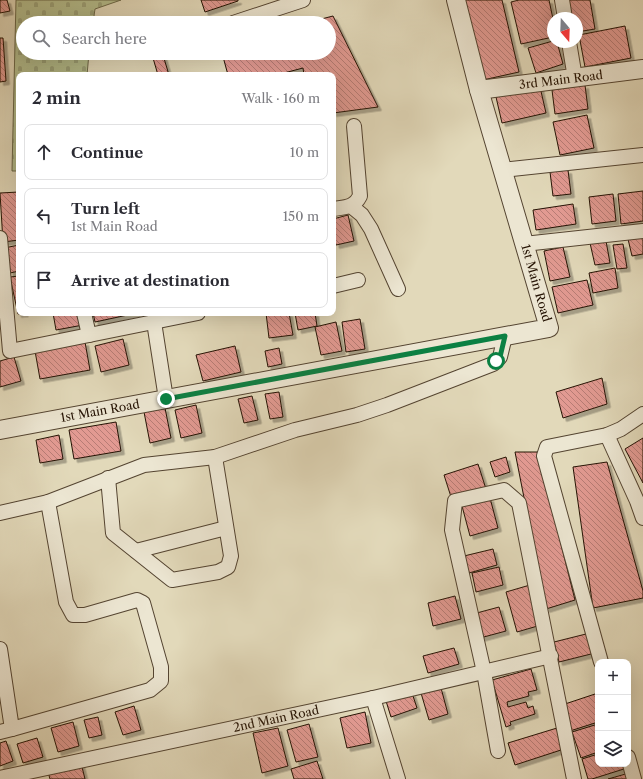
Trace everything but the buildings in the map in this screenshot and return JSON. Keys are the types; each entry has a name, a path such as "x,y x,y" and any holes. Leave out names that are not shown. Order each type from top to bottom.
{"street":[{"path":"254,16 303,0"},
{"name":"1st Main Road","path":"0,430 549,328 479,90 456,0"},
{"path":"562,0 564,12"},
{"path":"570,48 575,78"},
{"name":"3rd Main Road","path":"479,90 643,69"},
{"path":"336,208 351,206 357,202 360,196 354,126"},
{"path":"502,170 643,155"},
{"path":"351,206 362,215 371,229 398,289"},
{"path":"524,244 643,231"},
{"path":"0,238 5,343 10,351 183,316"},
{"path":"336,285 358,280"},
{"path":"85,316 89,335"},
{"path":"154,322 166,399"},
{"path":"0,512 48,502 144,465 215,457 295,430 357,416 375,410 493,364 500,357 505,336"},
{"path":"600,659 544,456 547,446 607,435 621,429 643,414"},
{"path":"607,435 637,501 643,518"},
{"path":"108,478 114,533 172,580 218,572 228,567 231,556 215,457"},
{"path":"498,751 484,672 452,530 455,501 504,490 519,503 551,656 574,779"},
{"path":"0,649 6,731 150,690 161,681 161,667 143,602 137,600 85,615 73,615 66,602 48,502"},
{"path":"136,551 226,528"},
{"name":"2nd Main Road","path":"0,778 373,698 551,656"},
{"path":"373,698 398,779"},
{"path":"631,767 634,779"}],"green space":[{"path":"16,0 121,0 95,9 94,16 16,16 16,60 88,60 87,72 16,72 16,171 12,171"}],"route":[{"path":"166,399 505,336 500,357 496,361"}]}
